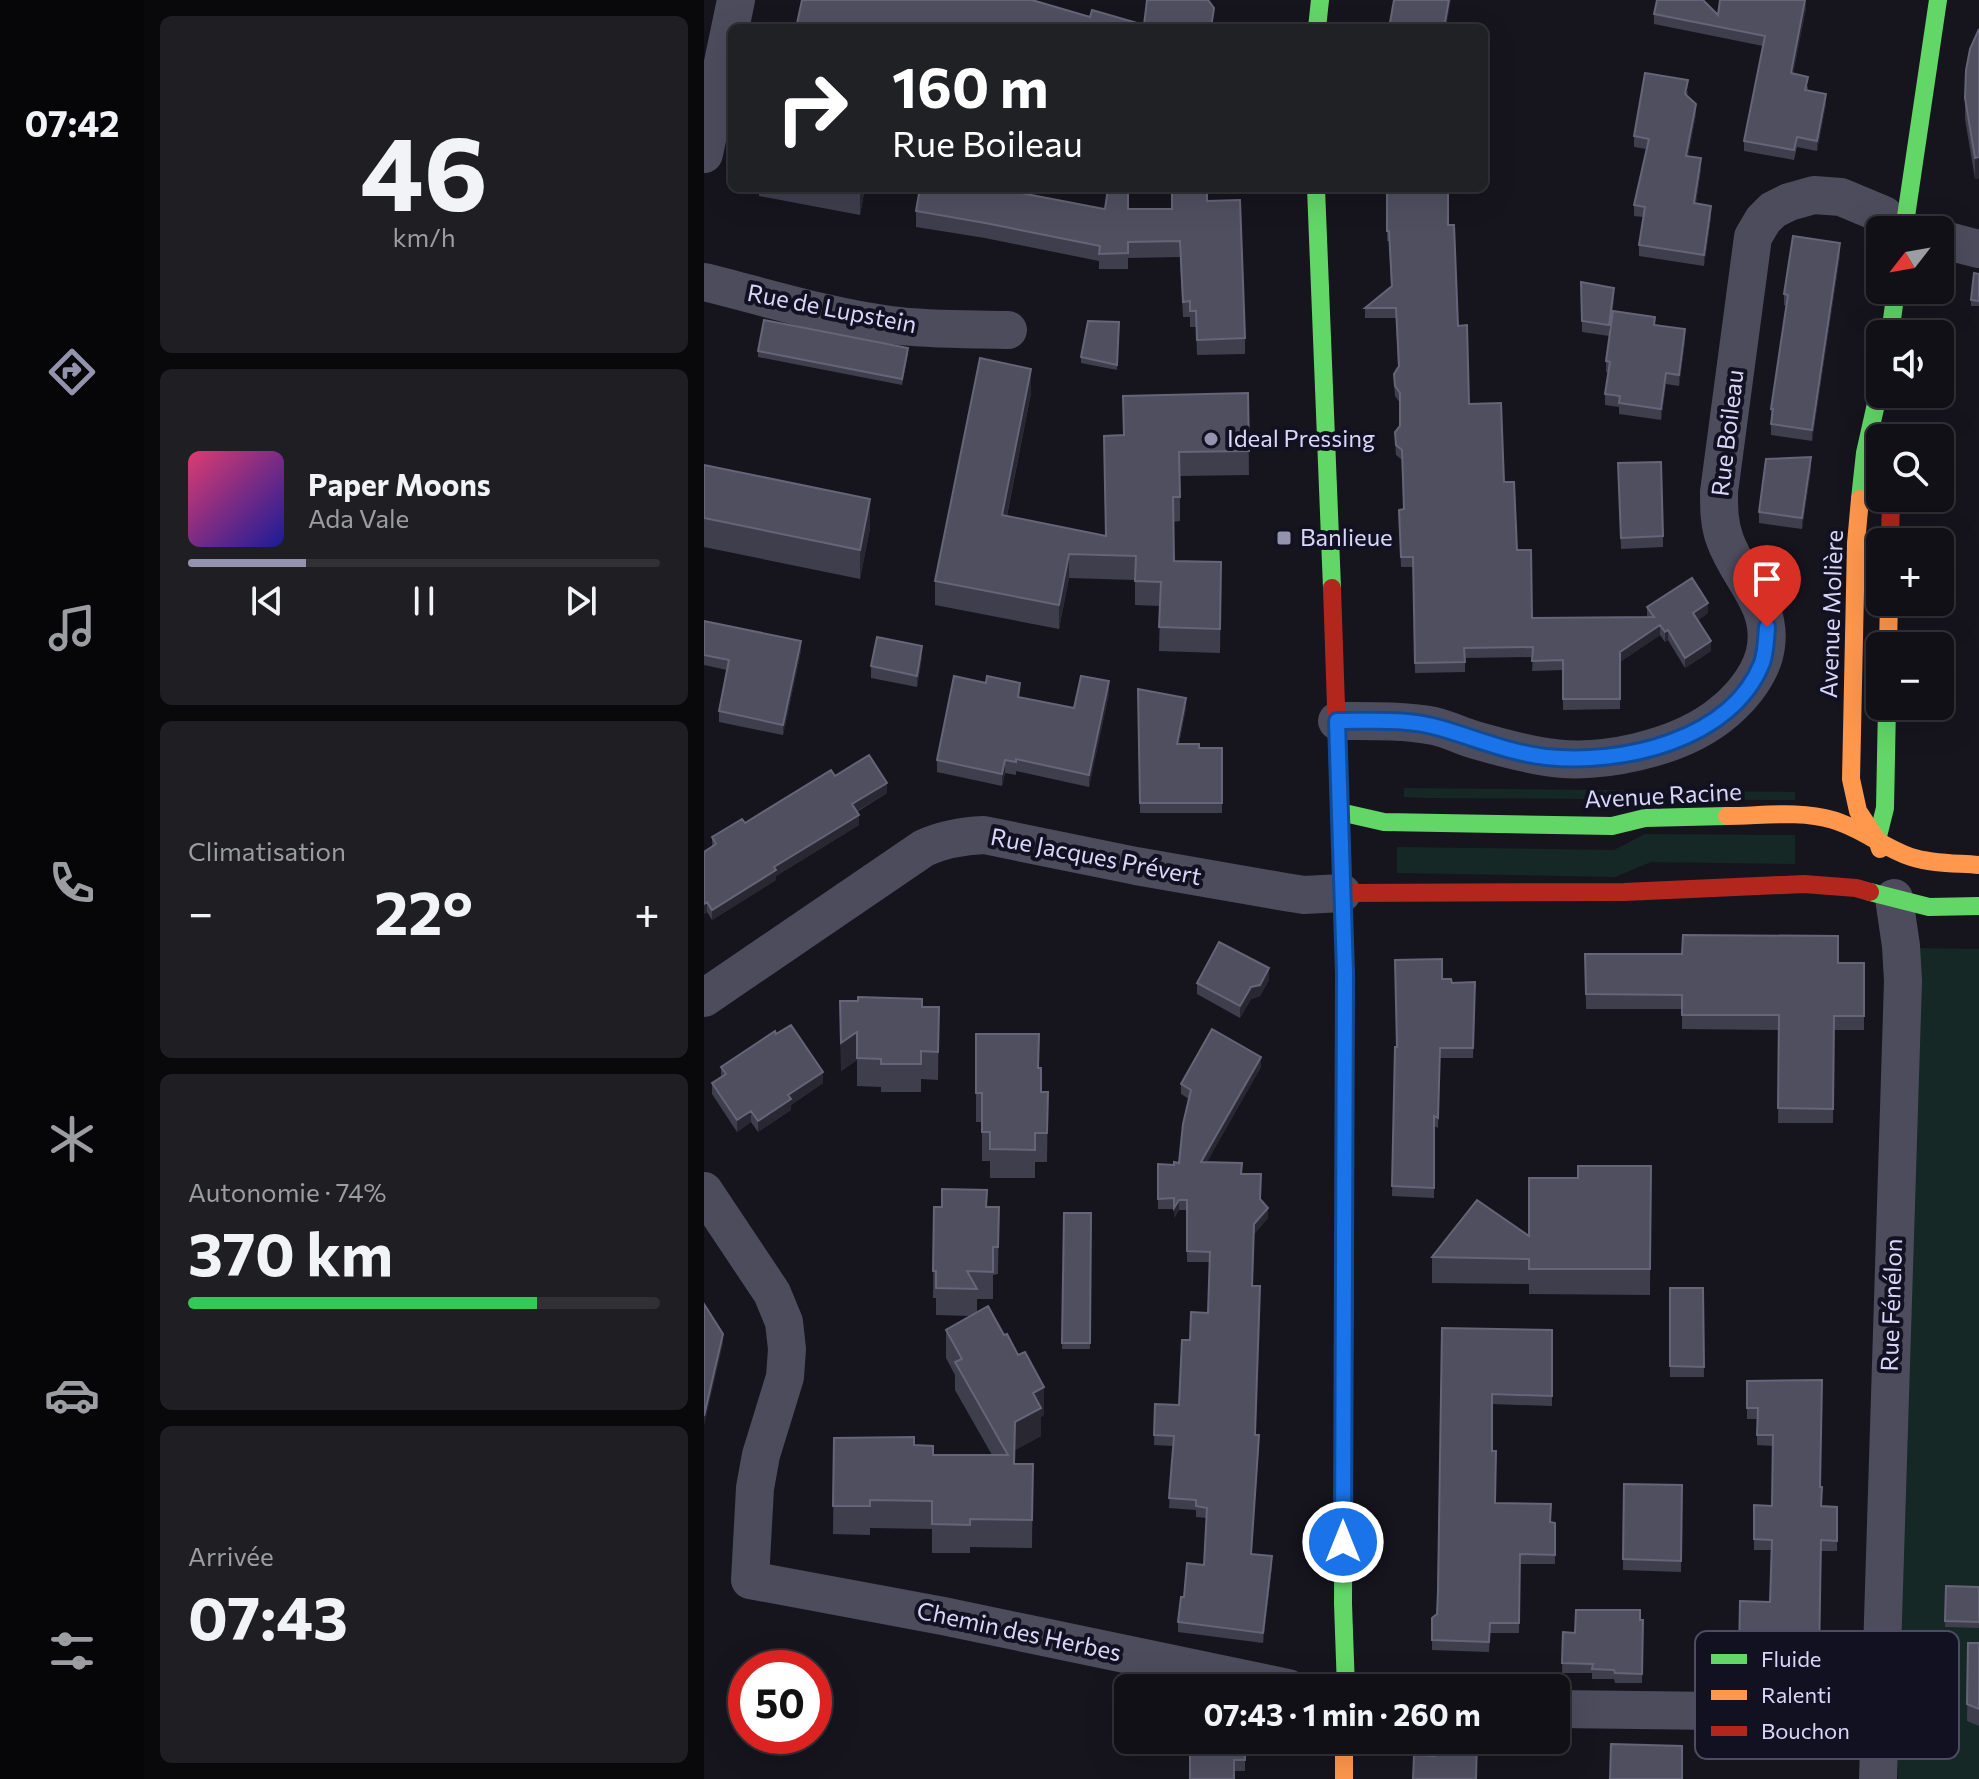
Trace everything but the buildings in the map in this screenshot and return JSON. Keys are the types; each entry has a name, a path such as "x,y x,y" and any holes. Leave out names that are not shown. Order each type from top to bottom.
{"street":[{"path":"731,24 736,0"},
{"path":"1317,24 1320,0"},
{"path":"1903,216 1938,0"},
{"path":"704,154 728,38"},
{"path":"1316,192 1345,973 1343,1604 1347,1674"},
{"name":"Rue Boileau","path":"1337,721 1404,721 1438,727 1475,740 1544,757 1581,759 1645,751 1671,743 1695,732 1738,700 1762,663 1767,627 1762,608 1725,543 1719,519 1719,492 1753,237 1773,210 1814,195 1841,197 1885,216"},
{"path":"1954,243 1979,249"},
{"name":"Rue de Lupstein","path":"704,282 889,325 1008,330"},
{"name":"Avenue Molière","path":"1875,408 1865,453 1856,543 1851,779 1858,811 1877,840 1889,880"},
{"path":"1891,408 1892,422"},
{"name":"Avenue Molière","path":"1877,840 1885,808 1887,720"},
{"name":"Avenue Racine","path":"1340,812 1384,822 1612,826 1645,818 1805,815 1853,827 1909,856 1929,861 1979,865"},
{"name":"Rue Jacques Prévert","path":"704,998 924,848 960,836 984,835 1136,866 1304,895 1342,893"},
{"path":"1342,893 1624,892 1804,884 1856,888 1889,880 1929,907 1979,906"},
{"name":"Rue Fénélon","path":"1882,1631 1903,981 1901,946 1889,880"},
{"name":"Chemin des Herbes","path":"704,1191 772,1293 786,1335 785,1377 761,1455 755,1488 750,1580 943,1616 1221,1674"},
{"path":"1570,1709 1695,1711"},
{"path":"1344,1754 1344,1779"},
{"name":"Rue Fénélon","path":"1878,1759 1878,1779"}],"green space":[{"path":"1404,788 1795,792 1795,800 1426,798 1404,797"},
{"path":"1645,834 1795,835 1795,864 1651,862 1615,877 1397,873 1397,847 1614,850"},
{"path":"1915,948 1979,949 1979,1779 1898,1779 1898,1759 1959,1759 1959,1631 1899,1631"}],"traffic: fast":[{"path":"1317,24 1320,0"},
{"path":"1906,216 1938,0"},
{"path":"1316,192 1332,588"},
{"path":"1892,320 1894,304"},
{"path":"1860,499 1865,453 1875,408"},
{"path":"1877,840 1885,808 1887,720"},
{"path":"1340,812 1384,822 1612,826 1645,818 1727,816"},
{"path":"1870,892 1929,907 1979,906"},
{"path":"1345,1131 1343,1604 1346,1674"}],"traffic: slow":[{"path":"1860,499 1856,543 1851,779 1858,811 1880,849"},
{"path":"1888,632 1889,616"},
{"path":"1727,816 1794,814 1820,817 1853,828 1911,857 1979,865"},
{"path":"1344,1754 1344,1779"}],"traffic: jam":[{"path":"1890,528 1891,512"},
{"path":"1332,588 1345,973 1345,1131"},
{"path":"1342,893 1624,892 1804,884 1870,892"}],"place":[{"name":"Ideal Pressing","path":"1211,439"},
{"name":"Banlieue","path":"1284,538"}],"route":[{"path":"1343,1542 1345,973 1337,721 1404,721 1438,727 1475,740 1544,757 1581,759 1645,751 1695,732 1738,700 1762,663 1767,627"}]}
